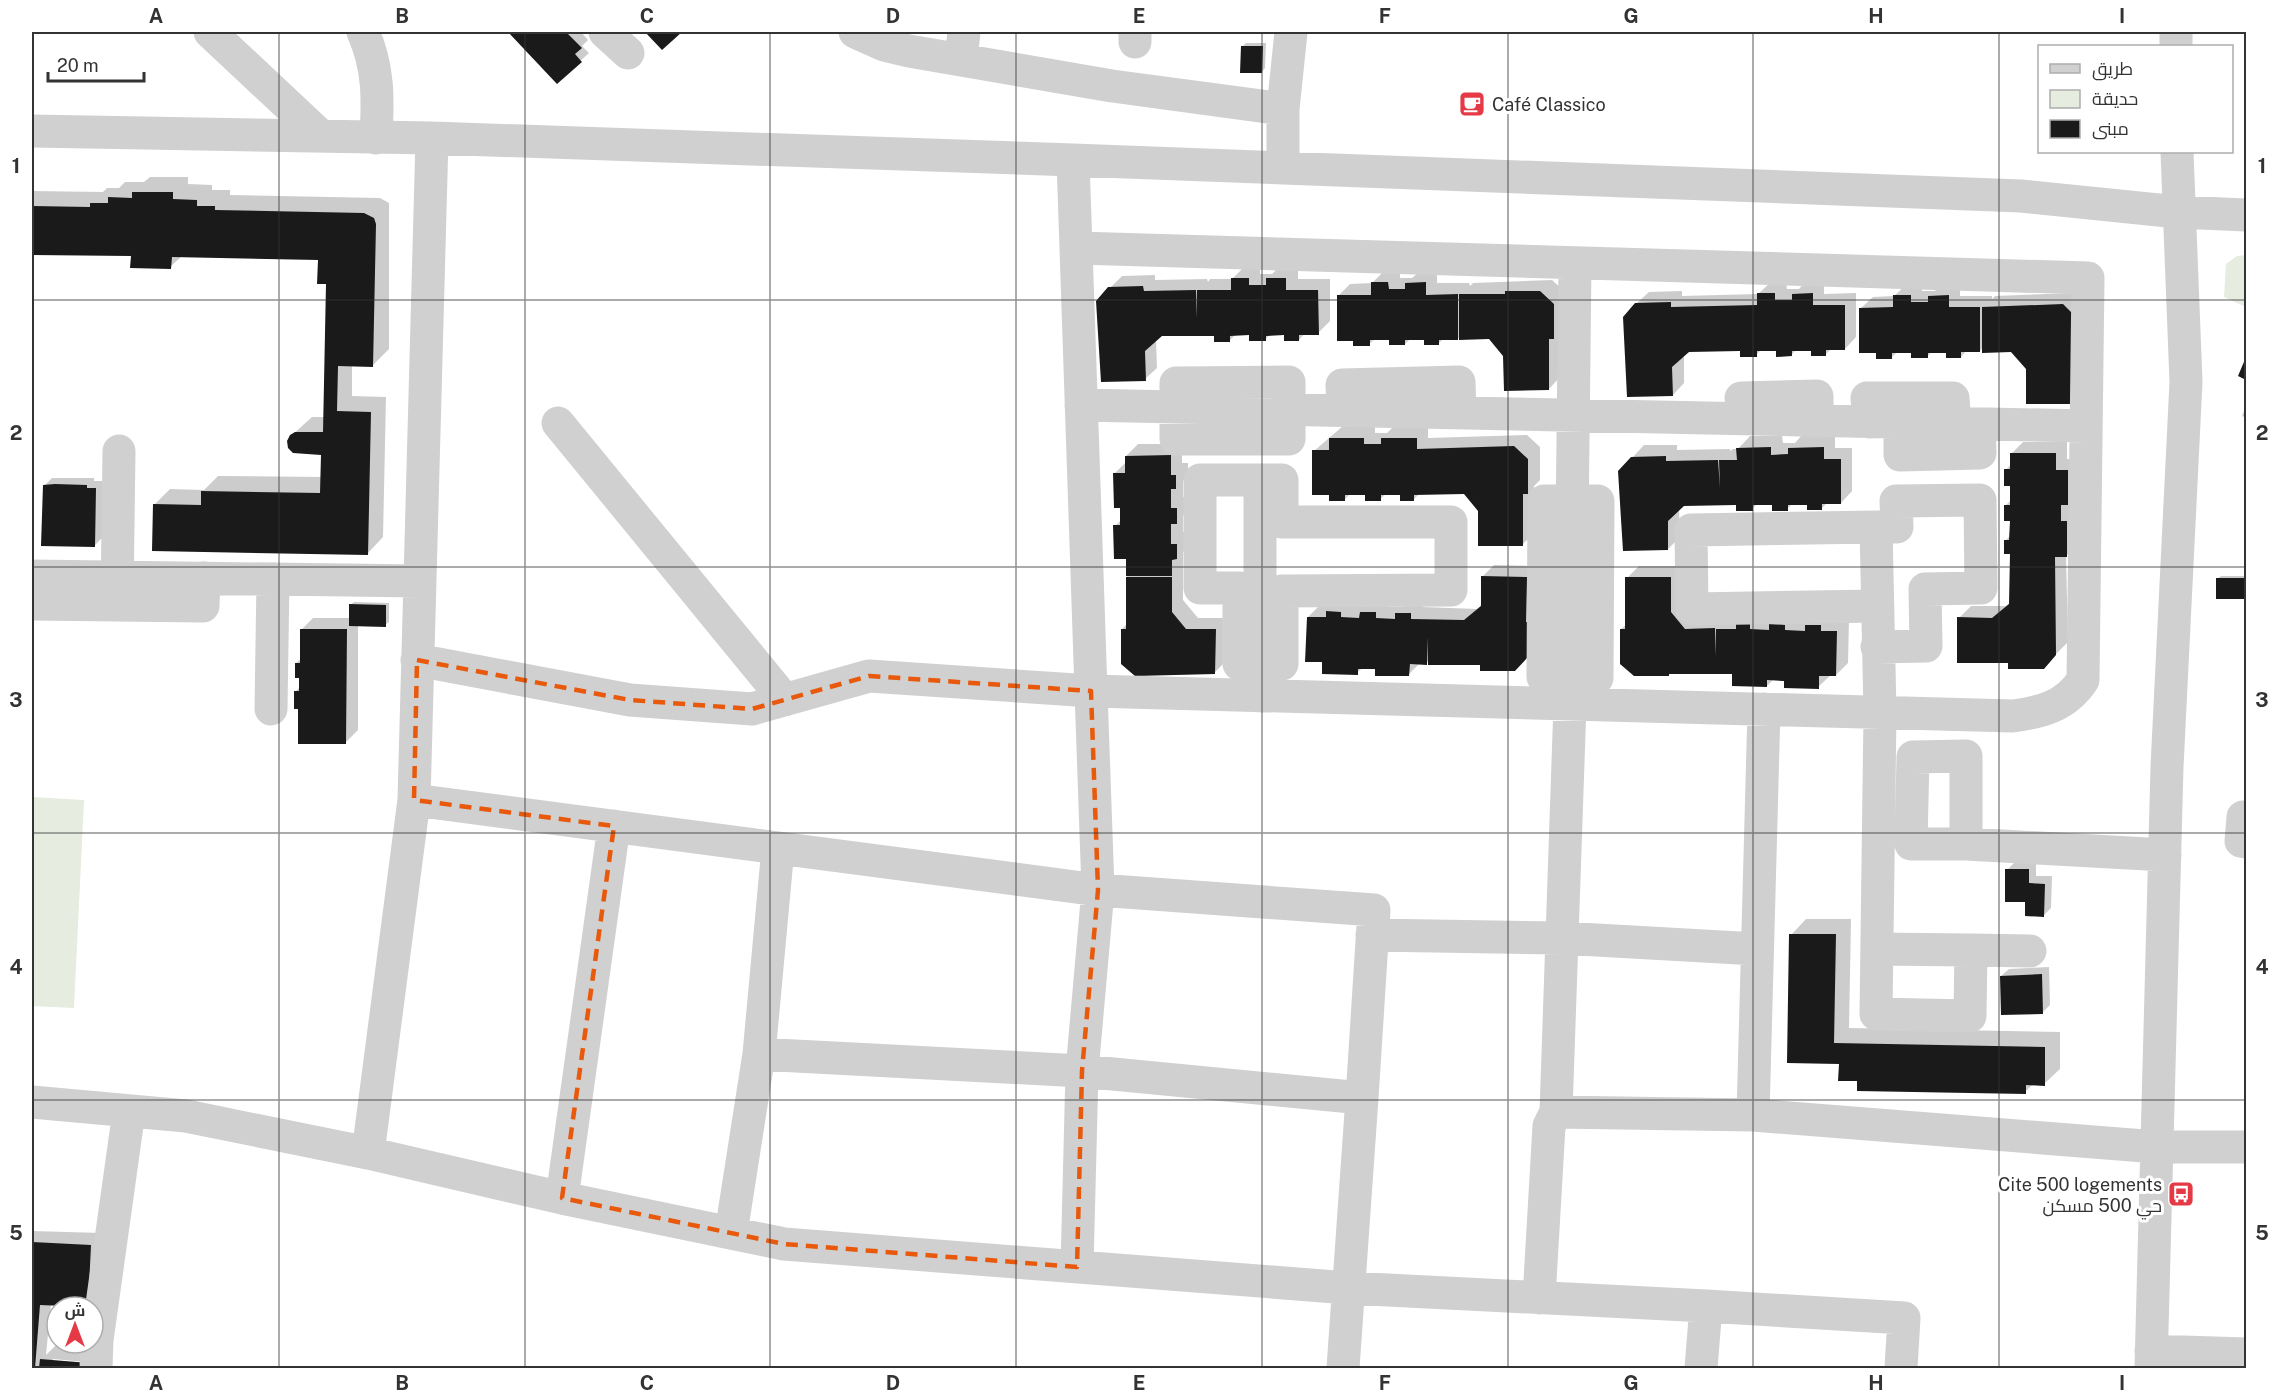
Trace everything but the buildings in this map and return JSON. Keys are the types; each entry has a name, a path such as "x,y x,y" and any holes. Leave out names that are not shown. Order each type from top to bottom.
{"street":[{"path":"210,32 321,136"},
{"path":"363,32 369,45 379,90 376,138"},
{"path":"855,32 884,45 962,46 1112,86 1282,109"},
{"path":"1282,167 1282,109 1291,32"},
{"path":"32,131 432,138 1073,159 2021,196 2178,212 2247,215"},
{"path":"368,1153 414,800 432,138"},
{"path":"2177,153 2186,382 2167,767 2151,1360 2247,1354"},
{"path":"1073,159 1098,890 1082,1071 1077,1267"},
{"path":"417,660 630,700 752,709 869,676 1091,691 1260,680 1570,691 1764,709 2013,716 2046,709 2074,693 2083,680 2088,278 1077,249"},
{"path":"1572,501 1575,263"},
{"path":"1289,382 1289,439 1176,439 1176,407 1176,383 1289,382"},
{"path":"1289,409 1343,410 1342,385 1459,382 1460,413 1698,418 1698,398 1817,396 1817,421 1884,422"},
{"path":"1867,398 1953,398 1980,453 1900,454 1884,422 1867,398"},
{"path":"1081,405 1176,407"},
{"path":"558,423 784,700"},
{"path":"1967,424 2086,426"},
{"path":"117,591 118,451"},
{"path":"1200,480 1282,480 1282,522 1451,522 1451,590 1282,591 1282,664 1260,680 1239,664 1239,588 1200,588 1200,480"},
{"path":"1260,480 1260,680"},
{"path":"1877,606 1692,609 1691,530 1897,526 1896,501 1980,500 1981,588 1925,589 1926,646 1877,647"},
{"path":"1544,501 1598,501 1597,678 1570,691 1543,677 1544,501"},
{"path":"1876,527 1880,713 1876,1014 1970,1016 1971,950"},
{"path":"32,576 203,606 204,579 420,581"},
{"path":"271,709 273,579"},
{"path":"32,604 117,591"},
{"path":"1539,1298 1549,1126 1556,1112 1570,691"},
{"path":"1753,1114 1764,709"},
{"path":"414,800 1098,890 1374,910 1343,1368"},
{"path":"2247,817 2243,817 2241,841 2247,842"},
{"path":"562,1198 614,826"},
{"path":"1966,844 2165,855"},
{"path":"731,1233 759,1054 778,848"},
{"path":"1372,935 1561,938 1757,949"},
{"path":"1877,949 2030,951"},
{"path":"759,1054 1082,1071 1362,1098"},
{"path":"32,1102 186,1116 368,1153 562,1198 784,1244 1348,1288 1904,1318 1901,1368"},
{"path":"96,1368 97,1340 129,1111"},
{"path":"1556,1112 1753,1114 2157,1147 2246,1149"},
{"path":"1701,1368 1706,1306"}],"highlighted area":[{"path":"417,660 630,700 752,709 869,676 1091,691 1098,890 1082,1071 1077,1267 784,1244 562,1198 614,826 414,800"}],"green space":[{"path":"2246,255 2246,307 2224,297 2226,264 2237,256"},
{"path":"32,797 84,800 74,1008 32,1006"}],"place":[{"name":"Café Classico","path":"1472,104"},
{"name":"Cite 500 logements حي 500 مسكن","path":"2181,1194"}]}
